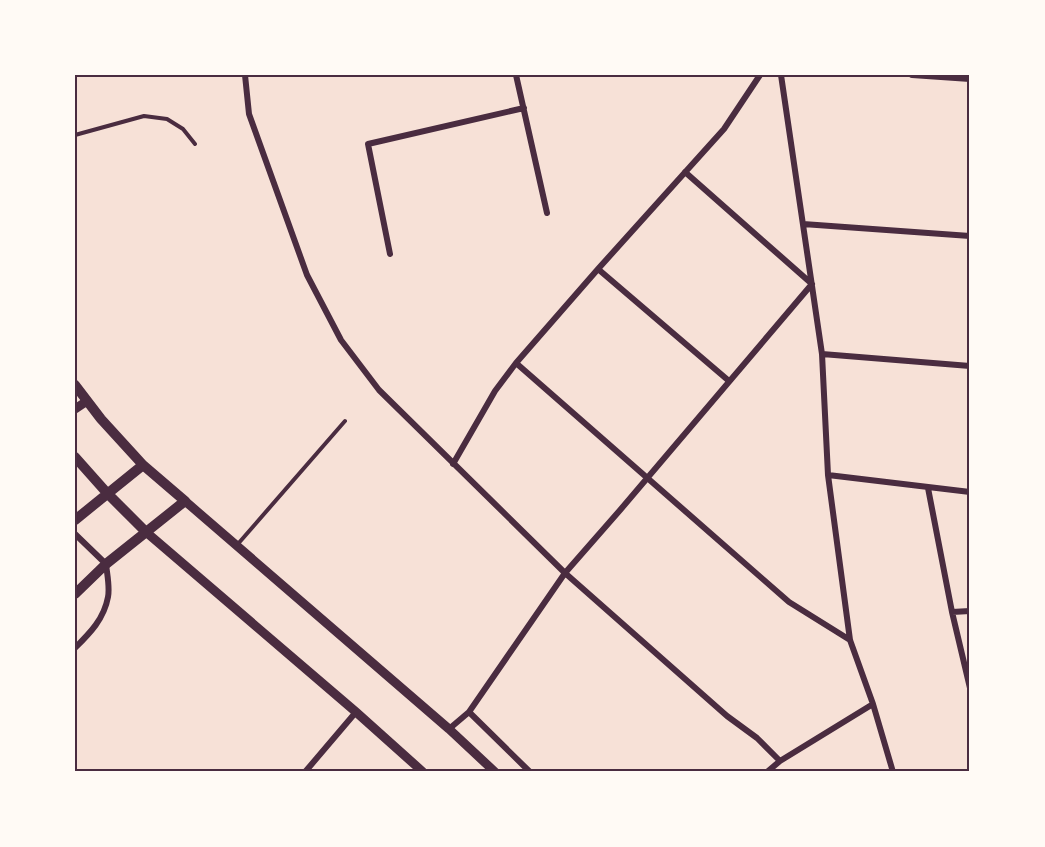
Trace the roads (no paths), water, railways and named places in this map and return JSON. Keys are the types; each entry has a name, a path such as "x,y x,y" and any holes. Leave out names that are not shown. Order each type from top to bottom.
{"main road":[{"path":"75,386 101,419 143,465 185,501 106,564 75,594"},
{"path":"75,457 106,493 146,532"},
{"path":"75,520 143,465"}],"street":[{"path":"245,75 249,114 308,275 341,340 379,390 565,573 727,716 757,738 780,761"},
{"path":"516,75 546,213"},
{"path":"453,464 495,391 516,363 724,129 760,75"},
{"path":"781,75 822,354 828,475 850,640 873,704 893,772"},
{"path":"912,75 970,79"},
{"path":"390,254 368,144 524,108"},
{"path":"685,172 812,284"},
{"path":"803,224 970,236"},
{"path":"598,269 729,381"},
{"path":"448,729 469,712 565,573 812,284"},
{"path":"822,354 970,366"},
{"path":"516,363 789,602 850,640"},
{"path":"75,409 87,401"},
{"path":"828,475 970,492"},
{"path":"928,488 952,612 970,688"},
{"path":"185,501 495,772"},
{"path":"146,532 357,712 423,772"},
{"path":"75,534 106,564 109,596 102,618 75,648"},
{"path":"952,612 970,612"},
{"path":"767,772 780,761 873,704"},
{"path":"305,772 357,712"},
{"path":"469,712 530,772"}],"lane":[{"path":"75,135 144,116 167,119 183,129 195,144"},
{"path":"237,546 345,422"}]}
